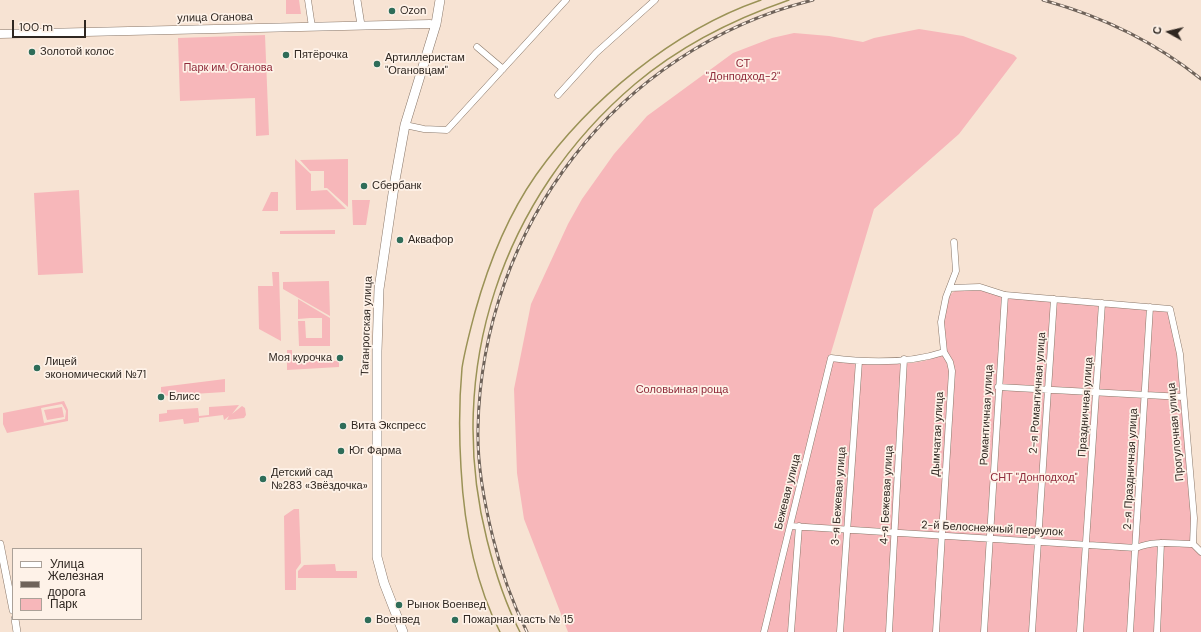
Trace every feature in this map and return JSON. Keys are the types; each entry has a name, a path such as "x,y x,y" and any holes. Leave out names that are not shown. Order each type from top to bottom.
{"main road":[{"name":"Таганрогская улица","path":"433,24 435,0"},
{"name":"Таганрогская улица","path":"397,632 377,580 372,557 374,367 379,289 403,124 440,0"},
{"name":"улица Оганова","path":"0,34 433,24"},
{"name":"Таганрогская улица","path":"374,367 377,557 384,583 403,632"}],"street":[{"path":"308,0 312,27"},
{"path":"357,0 361,25"},
{"path":"403,124 424,129 447,130 566,0"},
{"path":"558,94 596,53 655,0"},
{"path":"477,47 503,69"},
{"name":"Дымчатая улица","path":"936,632 952,371 950,362 944,352 941,322 946,297 956,271 954,242"},
{"path":"950,288 980,286 1005,295 1150,307"},
{"name":"Романтичная улица","path":"984,632 998,387 1005,295"},
{"name":"2-я Романтичная улица","path":"1032,632 1054,299"},
{"name":"Праздничная улица","path":"1080,632 1102,303"},
{"name":"Прогулочная улица","path":"1150,307 1170,309 1180,354 1194,518 1193,544"},
{"name":"2-я Праздничная улица","path":"1130,632 1150,307"},
{"path":"859,361 873,362 904,359 944,352"},
{"name":"Бежевая улица","path":"764,632 831,358 859,361"},
{"name":"4-я Бежевая улица","path":"889,632 904,359"},
{"name":"3-я Бежевая улица","path":"840,632 846,529 859,361"},
{"path":"998,387 1049,391 1183,397"},
{"name":"2-й Белоснежный переулок","path":"790,526 1136,548 1144,545 1161,543 1193,544"},
{"path":"791,632 799,526"},
{"path":"1157,632 1161,543"},
{"path":"0,544 12,605"},
{"path":"1193,544 1201,552"},
{"path":"15,620 17,632"}],"green space":[{"path":"286,0 299,0 301,14 286,14"},
{"path":"919,29 963,36 1014,55 1017,58 959,134 874,209 830,356 889,363 920,362 934,358 946,352 943,321 948,298 952,293 965,289 992,291 1033,299 1087,305 1160,310 1168,312 1172,318 1180,368 1193,535 1201,557 1201,632 568,632 524,519 517,473 514,389 531,304 568,224 582,199 614,154 647,116 733,53 772,38 794,33 829,36 863,42 874,38"},
{"name":"Парк им. Оганова","path":"265,35 269,135 256,136 255,98 180,101 178,38"},
{"path":"295,159 311,174 311,191 327,190 346,209 296,210"},
{"path":"348,159 348,207 327,188 324,188 324,171 310,171 300,160"},
{"path":"79,190 83,273 38,275 34,193"},
{"path":"271,192 278,192 278,211 262,211"},
{"path":"352,200 370,200 366,225 353,225"},
{"path":"335,230 335,234 280,234 280,231"},
{"path":"272,272 279,272 281,341 259,329 258,286 273,286"},
{"path":"329,281 330,316 283,289 283,282"},
{"path":"298,299 330,318 330,346 299,346 298,321 305,321 306,338 322,338 322,318 298,319"},
{"path":"287,350 292,350 292,361 339,361 339,367 287,370"},
{"path":"225,379 225,392 161,396 161,387"},
{"path":"64,401 68,410 68,421 7,433 3,424 3,413","holes":["62,404 66,411 65,419 44,423 41,408"]},
{"path":"239,405 232,414 242,406 245,408 246,415 244,418 227,420 229,416 224,420 223,415 199,418 199,422 184,424 183,419 159,422 159,414 167,413 167,410 198,408 199,416 209,415 209,407"},
{"path":"62,407 64,417 47,420 44,410"},
{"path":"294,509 299,509 301,563 296,570 296,590 285,590 284,516"},
{"path":"335,564 336,571 357,571 357,578 298,578 298,571 304,565"}],"waterway":[{"path":"500,632 483,593 472,552 462,489 460,456 460,393 462,368 480,294 500,241 516,207 536,175 557,147 581,120 608,95 636,71 697,29 729,13 761,0"},
{"path":"520,632 501,587 487,540 476,476 473,413 480,351 495,291 518,233 550,179 589,129 635,84 652,70 708,35 748,16 789,0"}],"railway":[{"path":"527,632 507,586 490,524 480,470 478,442 478,428 486,354 504,283 534,217 574,157 622,104 679,59 742,24 813,0"},
{"path":"1043,0 1065,6 1126,31 1165,53 1201,79"}],"place":[{"name":"Ozon","path":"392,11"},
{"name":"Золотой колос","path":"32,52"},
{"name":"Пятёрочка","path":"286,55"},
{"name":"Артиллеристам \"Огановцам\"","path":"377,64"},
{"name":"Сбербанк","path":"364,186"},
{"name":"Аквафор","path":"400,240"},
{"name":"Моя курочка","path":"340,358"},
{"name":"Лицей экономический №71","path":"37,368"},
{"name":"Блисс","path":"161,397"},
{"name":"Вита Экспресс","path":"343,426"},
{"name":"Юг Фарма","path":"341,451"},
{"name":"Детский сад №283 «Звёздочка»","path":"263,479"},
{"name":"Рынок Военвед","path":"399,605"},
{"name":"Военвед","path":"368,620"},
{"name":"Пожарная часть № 15","path":"455,620"}],"park label":[{"name":"СТ \"Донподход-2\"","path":"743,70"},
{"name":"Соловьиная роща","path":"682,390"},
{"name":"СНТ \"Донподход\"","path":"1034,478"}]}
